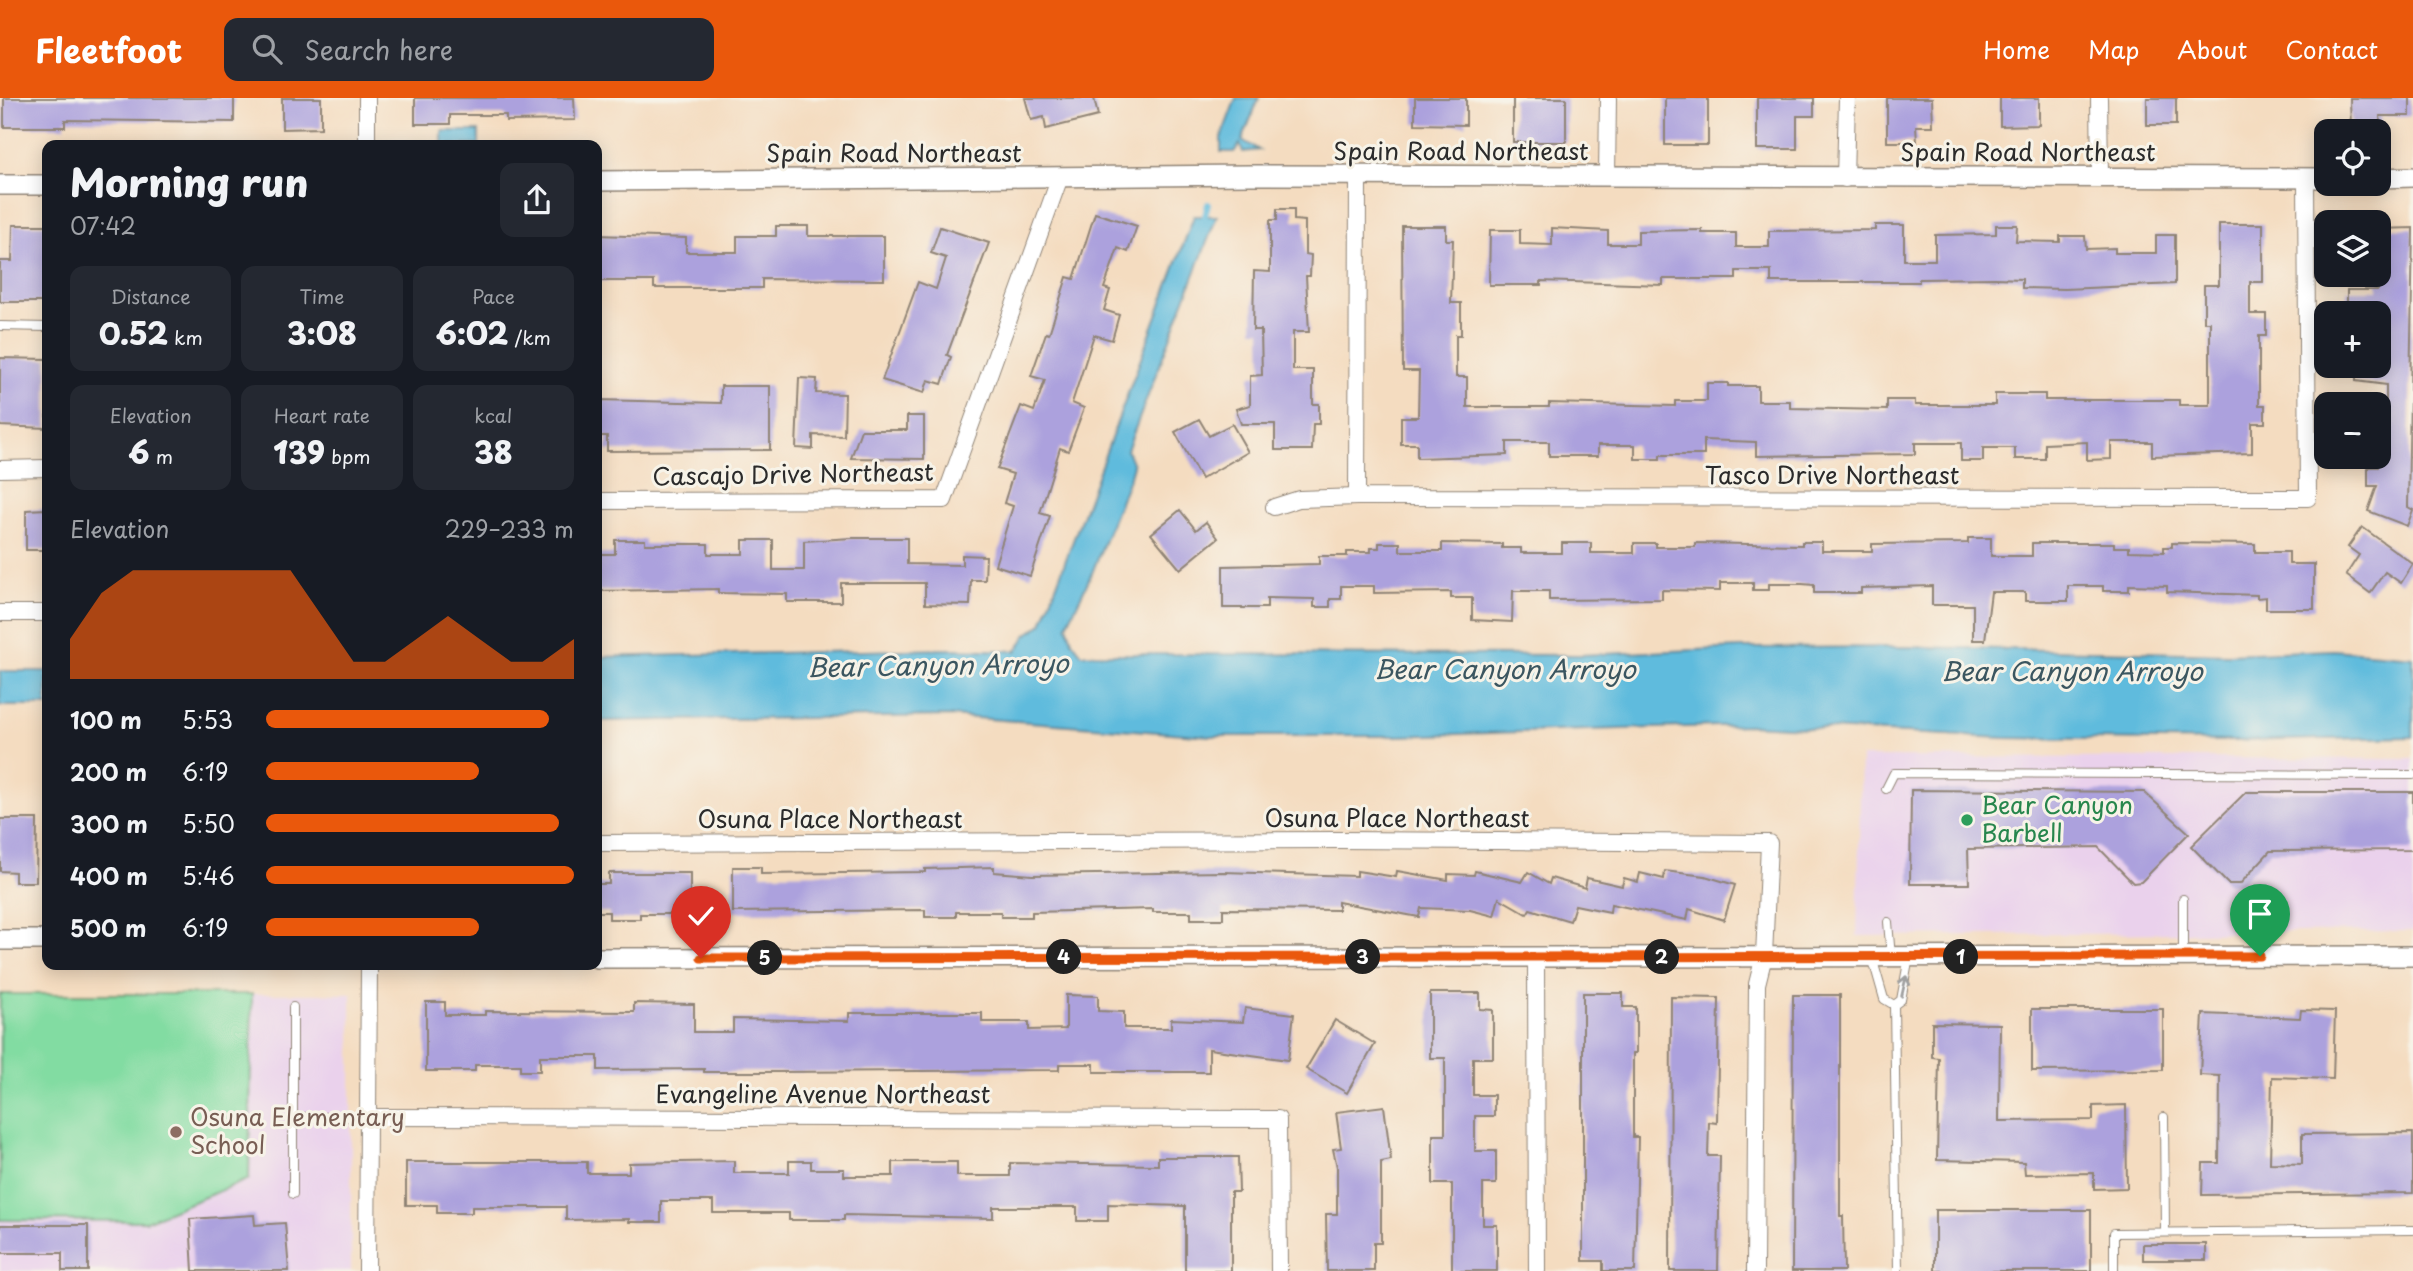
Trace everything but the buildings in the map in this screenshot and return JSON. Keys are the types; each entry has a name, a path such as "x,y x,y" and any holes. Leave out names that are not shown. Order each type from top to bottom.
{"street":[{"path":"367,98 367,140"},
{"path":"1607,177 1608,98"},
{"path":"1845,179 1847,98"},
{"path":"2099,98 2100,177"},
{"name":"Spain Road Northeast","path":"602,181 1192,175 1845,179 2314,178"},
{"path":"1274,507 1299,499 1357,498 1358,176"},
{"name":"Cascajo Drive Northeast","path":"602,501 944,500 1060,177"},
{"path":"2391,178 2413,177"},
{"name":"Tasco Drive Northeast","path":"1357,498 2308,498 2306,178"},
{"path":"0,185 42,184"},
{"path":"0,468 42,468"},
{"path":"0,613 42,613"},
{"name":"Osuna Place Northeast","path":"602,843 1339,840 1769,843 1764,956 1757,984 1755,1271"},
{"path":"0,940 42,940"},
{"path":"602,958 2413,956"},
{"path":"1536,957 1537,1271"},
{"path":"368,1271 369,970"},
{"name":"Evangeline Avenue Northeast","path":"367,1117 1278,1119 1279,1271"}],"lane":[{"path":"0,327 42,327"},
{"path":"1886,789 1894,773 2413,775"},
{"path":"2183,899 2183,956"},
{"path":"1888,922 1891,957 1901,1000 1894,1005"},
{"path":"1891,957 1884,999 1894,1005"},
{"path":"1894,1005 1898,1271"},
{"path":"293,1006 293,1194"},
{"path":"293,1117 367,1117"},
{"path":"2164,1117 2165,1231"},
{"path":"2114,1271 2114,1233 2413,1230"}],"shaded area":[{"path":"1861,757 2413,759 2413,931 1857,936"},
{"name":"Osuna Elementary School","path":"0,994 351,994 351,1271 0,1271"}],"green space":[{"path":"0,994 252,994 249,1179 146,1221 0,1220"}],"water":[{"path":"1236,98 1259,98 1242,140 1259,150 1243,152 1240,144 1234,152 1221,152 1221,138"},
{"path":"442,131 479,131 479,140 442,140"},
{"name":"Bear Canyon Arroyo","path":"1194,216 1217,216 1127,450 1133,465 1130,476 1092,573 1067,625 1072,641 1082,654 1580,655 1742,648 1915,647 2228,654 2334,650 2413,657 2413,737 2233,741 2004,738 1750,725 1395,736 1210,736 950,716 602,721 602,657 950,649 1017,651 1026,635 1042,624"},
{"path":"0,671 42,671 42,706 0,706"}],"waterway":[{"path":"1203,223 1208,204"}],"place":[{"name":"Bear Canyon Barbell","path":"1967,820"},
{"name":"Osuna Elementary School","path":"176,1132"}],"route":[{"path":"701,958 2260,956"}]}
